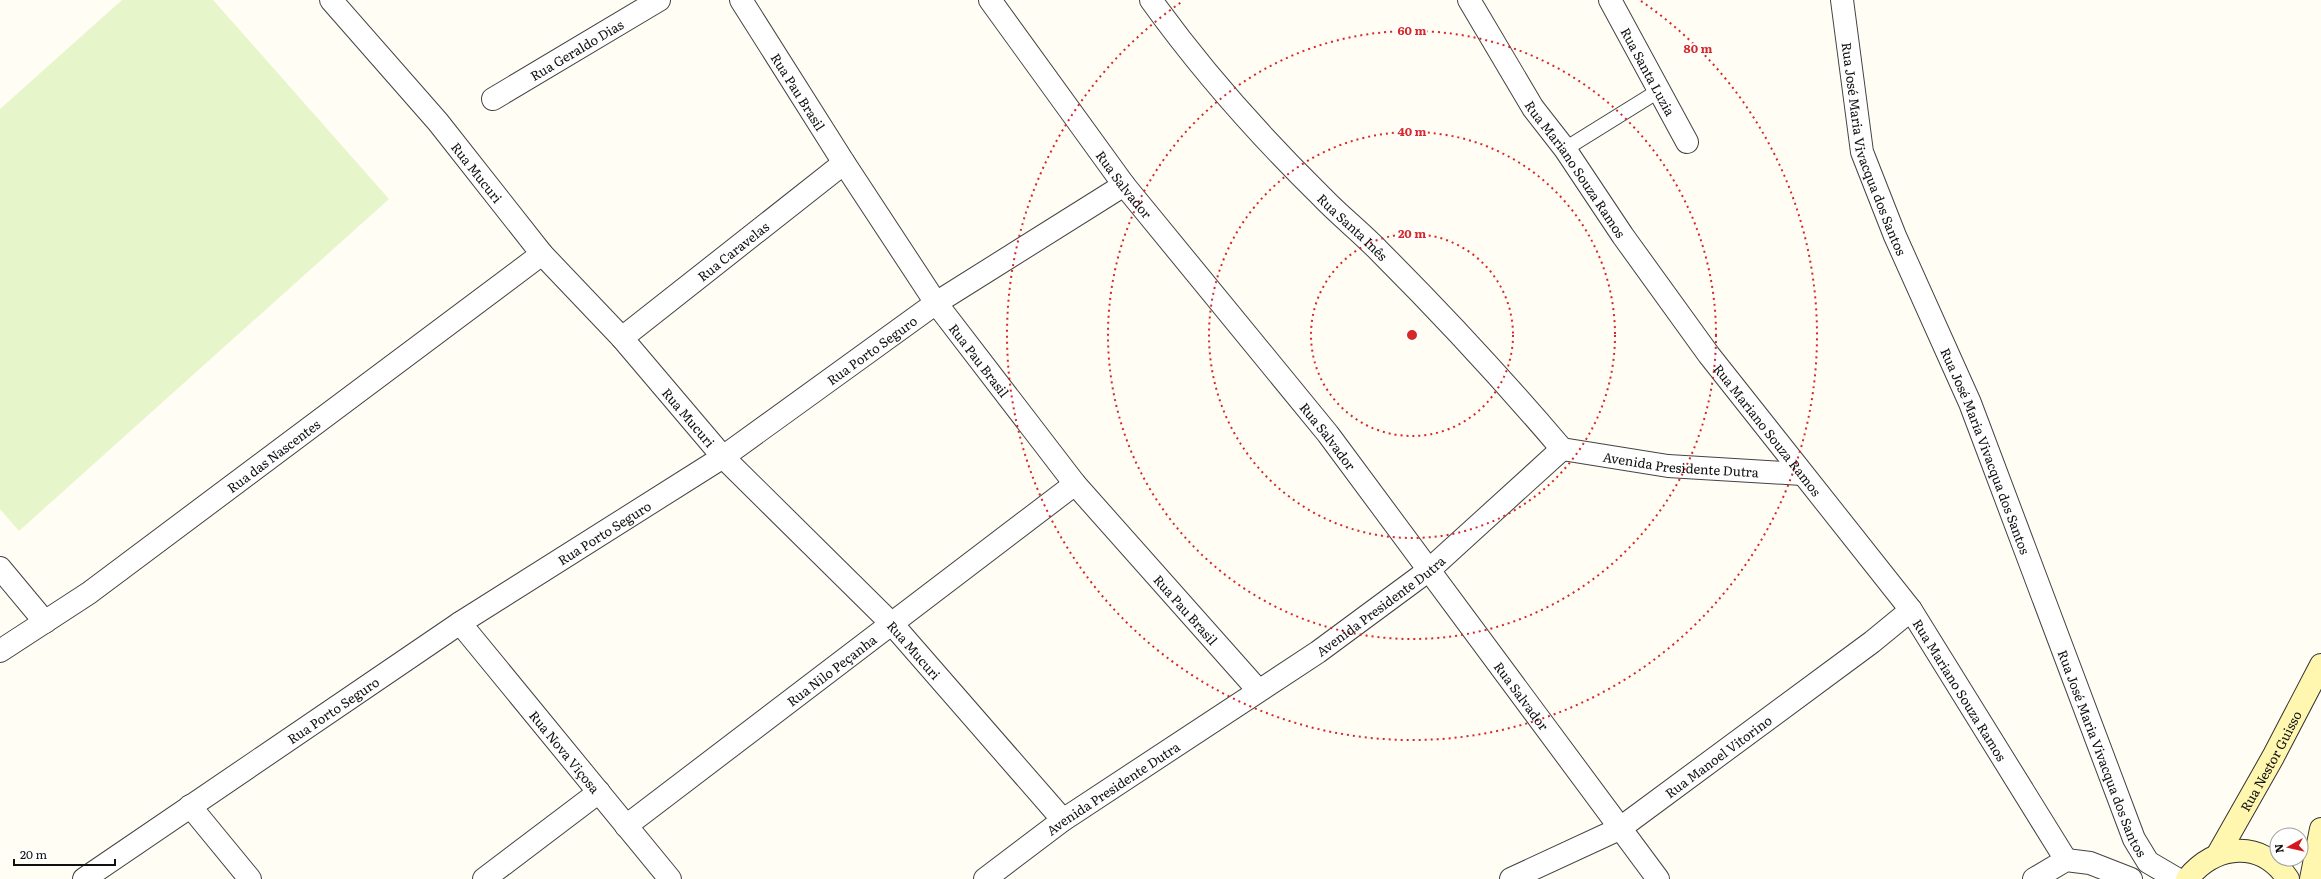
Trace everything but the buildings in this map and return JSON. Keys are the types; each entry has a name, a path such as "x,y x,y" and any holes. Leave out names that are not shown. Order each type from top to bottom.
{"street":[{"name":"Rua Mucuri","path":"331,0 438,122 542,254 622,338 723,457 893,625 1063,820"},
{"name":"Rua Geraldo Dias","path":"493,99 659,0"},
{"name":"Rua Pau Brasil","path":"741,0 844,163 936,302 1075,484 1258,690"},
{"name":"Rua Salvador","path":"990,0 1124,185 1328,434 1658,879"},
{"name":"Rua Santa Inês","path":"1151,0 1210,78 1266,140 1441,314 1562,449"},
{"name":"Rua Mariano Souza Ramos","path":"1469,0 1534,108 1565,149 1623,236 1709,355 1911,610 2066,860"},
{"name":"Rua Santa Luzia","path":"1610,0 1687,142"},
{"name":"Rua José Maria Vivacqua dos Santos","path":"1842,0 1862,152 1895,236 1970,403 2134,838 2148,862 2177,879"},
{"name":"Rua Caravelas","path":"622,338 844,163"},
{"name":"Rua Porto Seguro","path":"84,879 460,623 723,457 936,302 1124,185"},
{"name":"Rua das Nascentes","path":"0,651 89,592 542,254"},
{"name":"Avenida Presidente Dutra","path":"985,879 1063,820 1258,690 1318,652 1429,570 1562,449 1668,466 1802,474"},
{"name":"Rua Nilo Peçanha","path":"626,826 893,625 1075,484"},
{"path":"0,568 45,622"},
{"name":"Rua Manoel Vitorino","path":"1511,879 1620,828 1872,642 1911,610"},
{"name":"Rua Nova Viçosa","path":"460,623 670,879"},
{"name":"Rua Nestor Guisso","path":"2218,854 2273,757 2321,665"},
{"path":"484,879 599,792"},
{"path":"190,806 250,879"},
{"path":"2311,879 2321,829"},
{"path":"2187,879 2198,865 2218,854 2240,851 2262,856 2281,869 2288,879"},
{"path":"2034,879 2066,860 2090,863 2131,879"}],"lane":[{"path":"1565,149 1660,90"}],"green space":[{"path":"122,0 213,0 389,199 19,531 0,509 0,109"}]}
